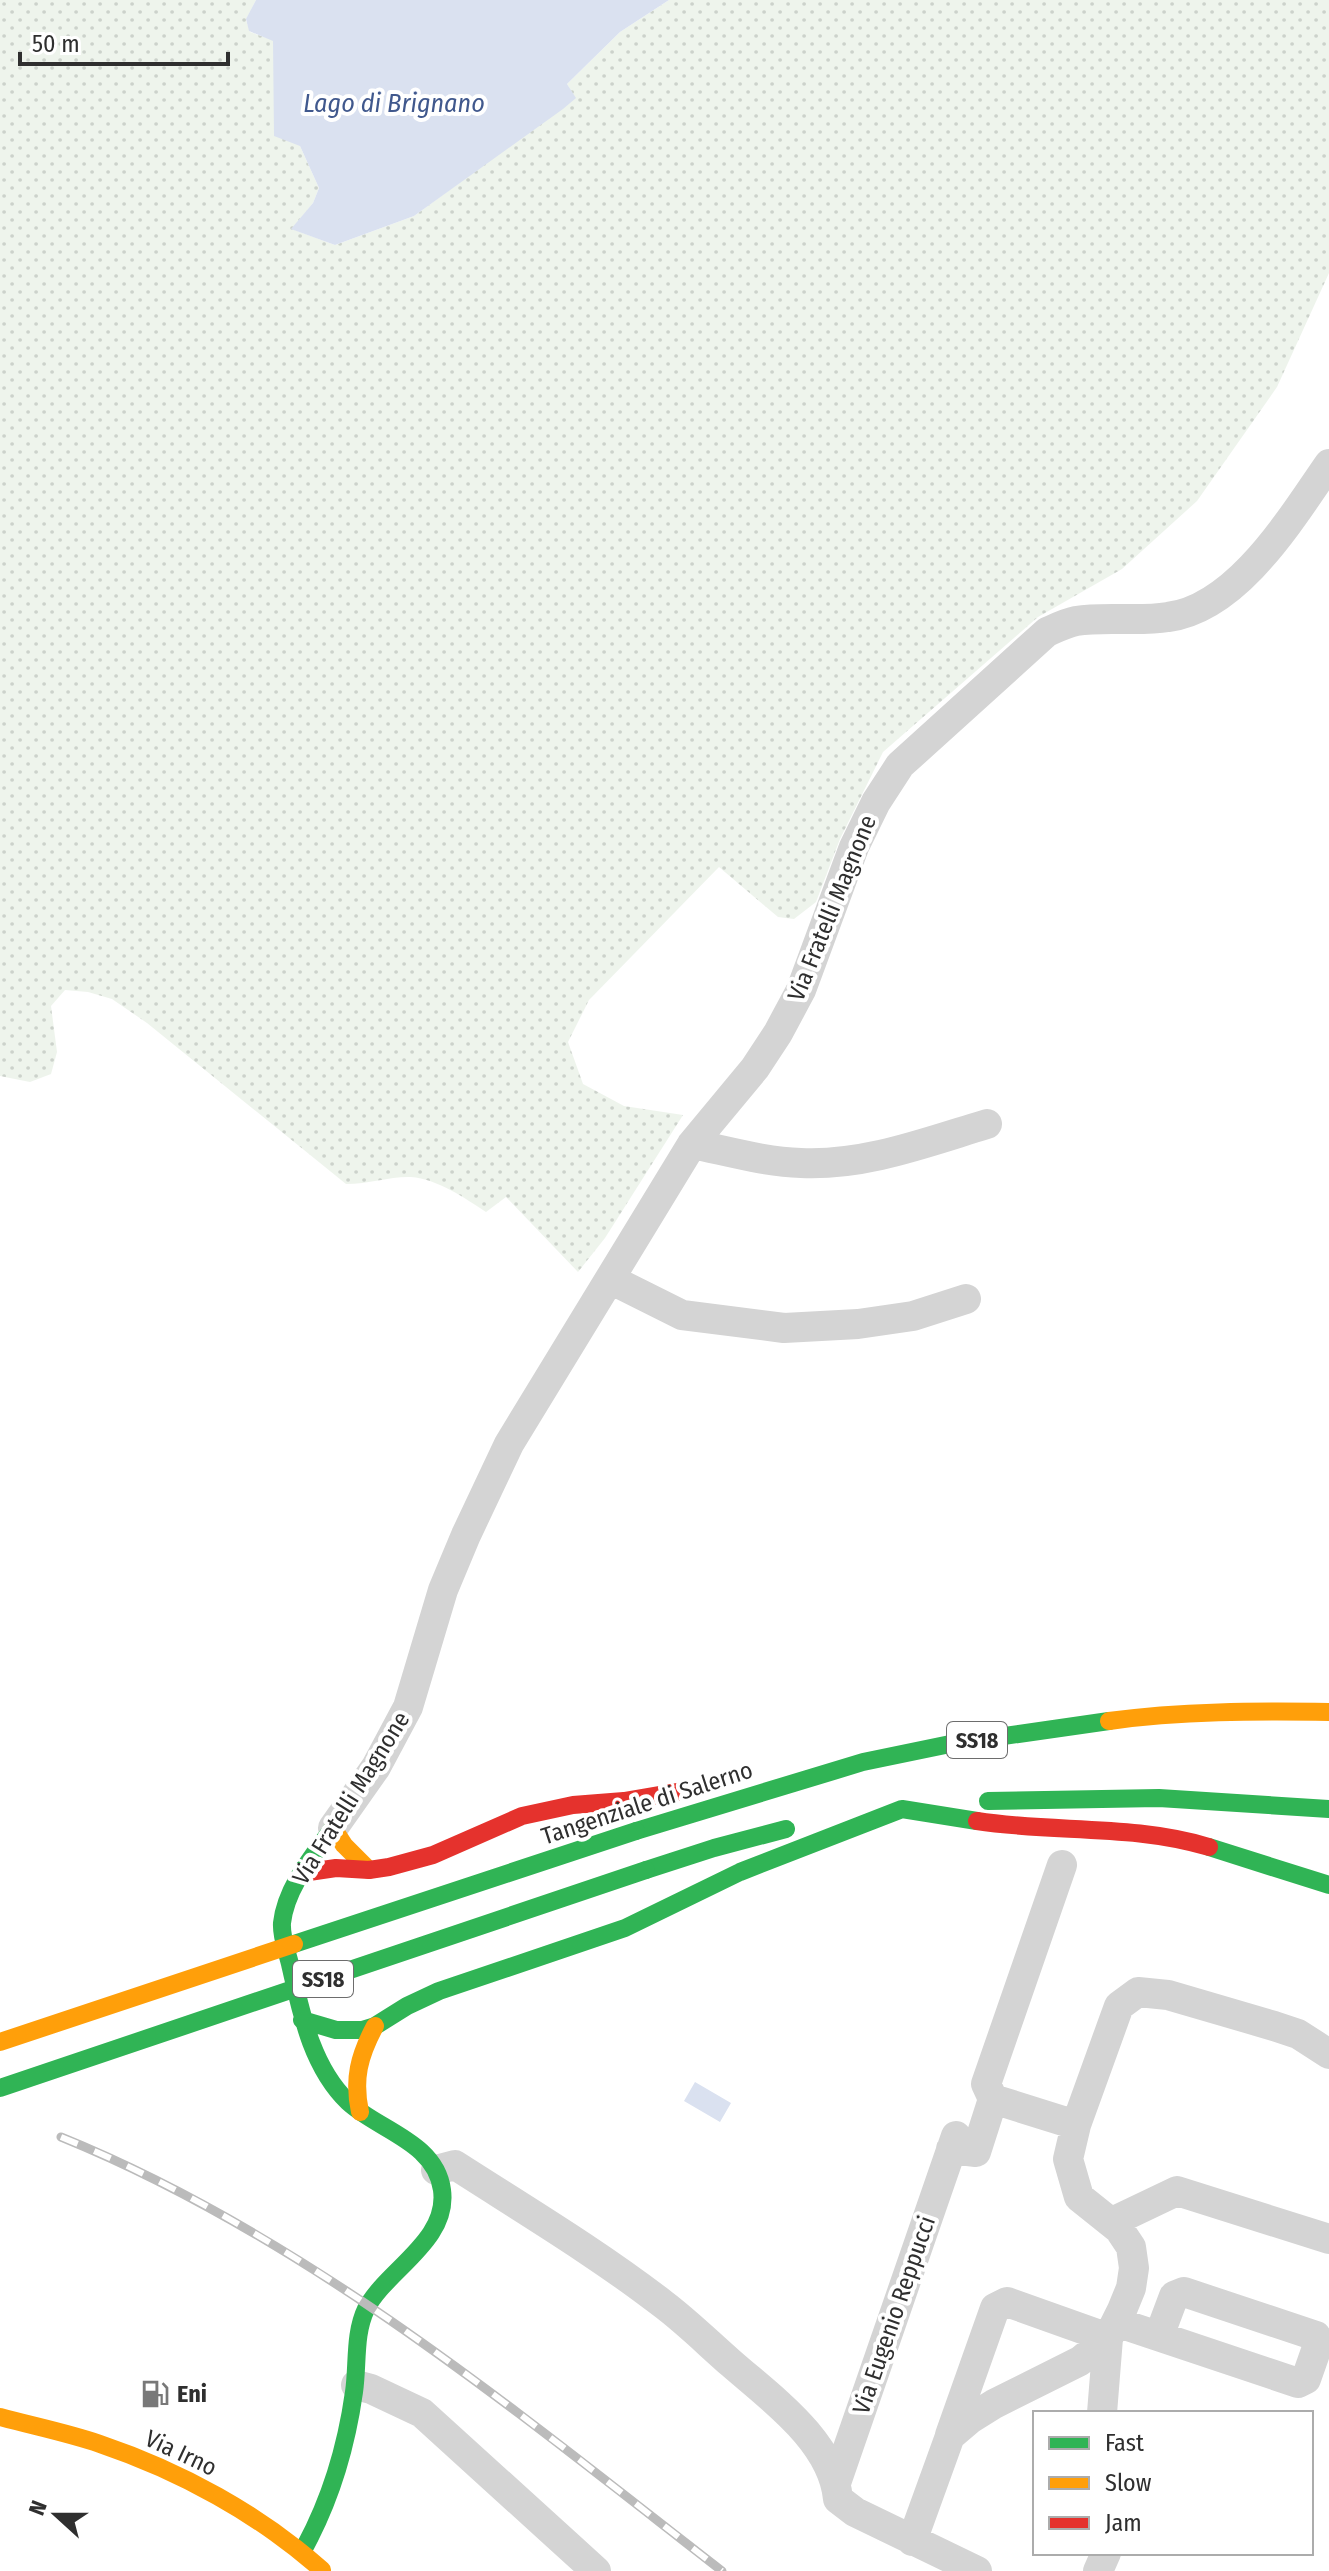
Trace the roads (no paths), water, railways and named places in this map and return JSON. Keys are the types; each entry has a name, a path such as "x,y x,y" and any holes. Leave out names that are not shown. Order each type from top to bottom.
{"main road":[{"name":"Tangenziale di Salerno","path":"0,2042 636,1831 863,1762 955,1743 1140,1717 1275,1711 1329,1712"},
{"path":"816,1757 860,1746 955,1743"},
{"path":"302,1873 336,1868 369,1870 433,1855 522,1816 573,1805 671,1794 712,1784"},
{"name":"SS18","path":"0,2088 758,1835 902,1809 1068,1797 1189,1797 1329,1809"},
{"path":"302,2020 336,2030 362,2030 375,2026 439,1991 625,1928 740,1872 902,1809 1015,1827 1157,1835 1219,1849 1329,1885"},
{"path":"333,1828 344,1845 369,1870"},
{"name":"Via Fratelli Magnone","path":"333,1828 302,1873 282,1925 302,2020 331,2083 360,2112 426,2155 436,2170"},
{"path":"360,2112 354,2085 361,2052 375,2026"},
{"path":"302,2552 320,2522 335,2479 356,2385 357,2332 367,2307 436,2223 442,2189 436,2170"},
{"name":"Via Irno","path":"0,2417 100,2444 162,2468 210,2491 302,2552 323,2571"}],"street":[{"name":"Via Fratelli Magnone","path":"333,1828 376,1767 408,1707 443,1590 497,1468 692,1144 755,1068 778,1033 801,990 854,847 876,802 900,765 1047,632 1075,621 1171,617 1194,609 1220,594 1272,546 1329,464"},
{"path":"692,1144 800,1163 837,1161 883,1155 987,1124"},
{"path":"610,1279 682,1315 784,1328 858,1324 913,1316 966,1299"},
{"name":"Via Eugenio Reppucci","path":"837,2480 953,2142 976,2152 993,2099 986,2084 989,2069 1062,1865"},
{"path":"1102,2411 1112,2330 1131,2288 1134,2268 1131,2247 1119,2229 1079,2197 1068,2159 1076,2125 1119,2006 1138,1992 1168,1995 1298,2034 1329,2054"},
{"path":"993,2099 1076,2125"},
{"path":"436,2170 455,2165 580,2245 663,2304 774,2400 813,2441 837,2480 838,2499 855,2512 977,2571"},
{"path":"1112,2222 1177,2191 1329,2239"},
{"path":"912,2541 995,2308 1007,2302 1112,2330 1159,2336 1298,2383 1306,2379 1319,2342 1316,2336 1184,2292 1174,2296 1159,2336"},
{"path":"950,2436 994,2404 1080,2361 1112,2330"},
{"path":"356,2385 422,2413 596,2571"}],"water":[{"name":"Lago di Brignano","path":"256,0 669,0 620,32 567,84 576,98 563,109 414,216 335,245 291,229 313,203 319,188 300,146 274,136 273,41 249,31 246,19"},
{"path":"695,2082 731,2103 720,2122 684,2101"}],"railway":[{"path":"61,2137 151,2178 238,2224 323,2276 487,2389 722,2571"}],"place":[{"name":"Eni","path":"155,2394"}]}
